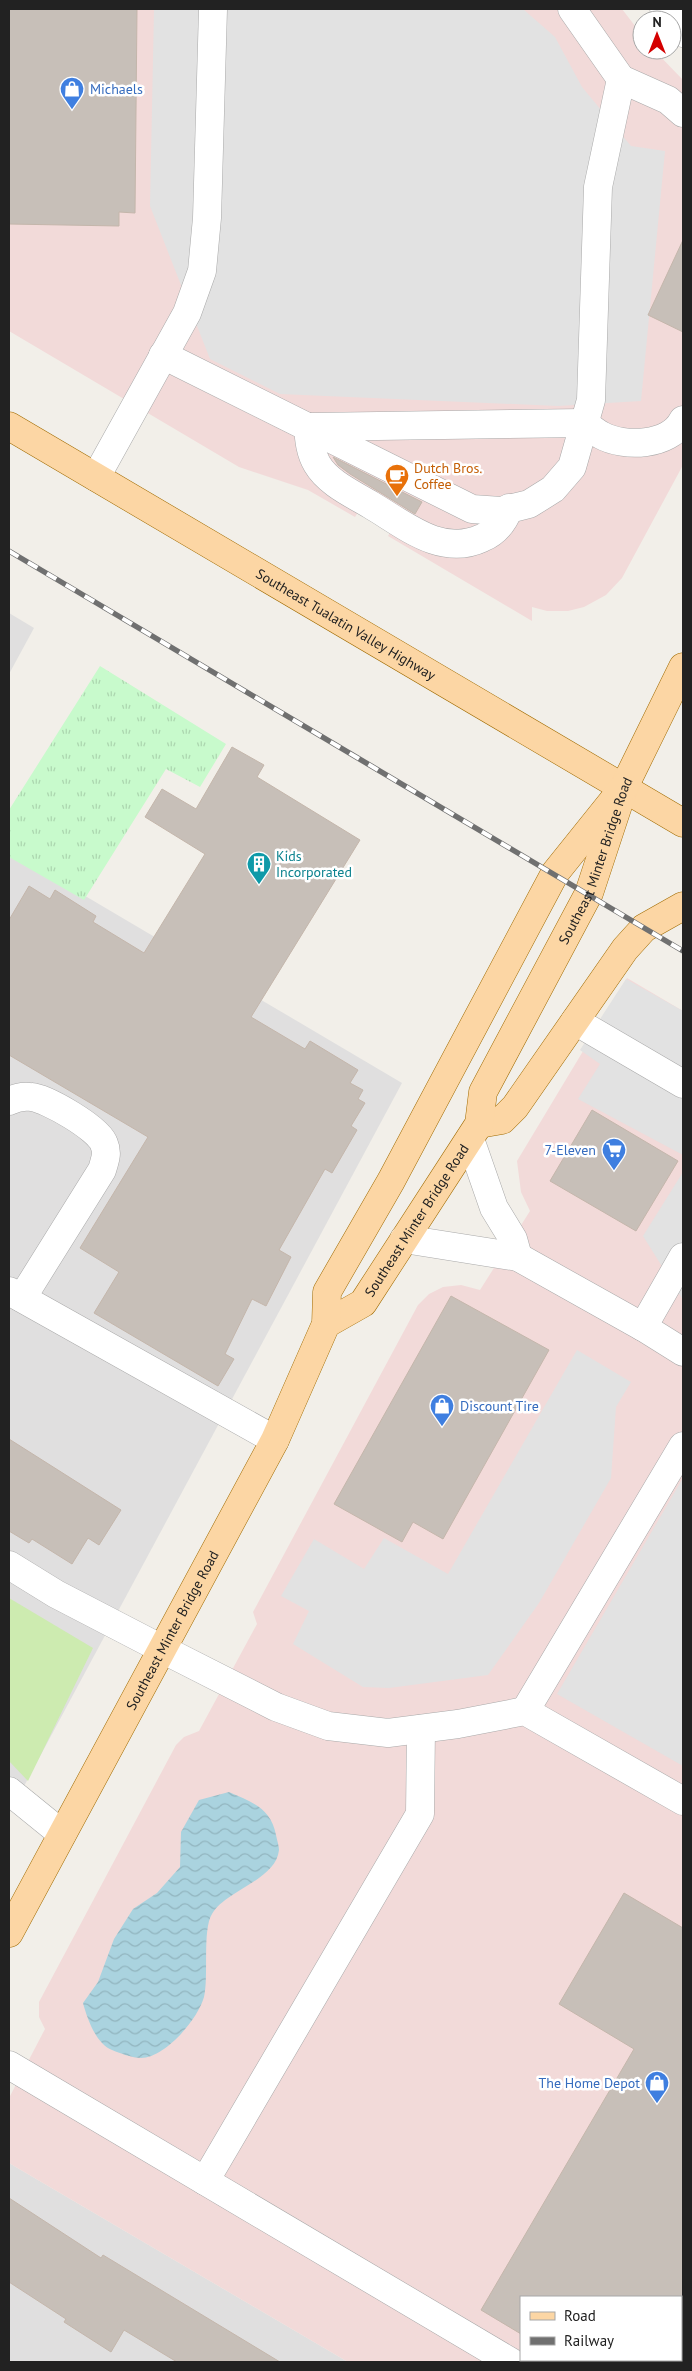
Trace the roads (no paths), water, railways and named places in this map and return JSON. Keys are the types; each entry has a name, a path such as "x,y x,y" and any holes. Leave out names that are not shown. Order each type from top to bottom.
{"main road":[{"name":"Southeast Tualatin Valley Highway","path":"9,426 683,823"},
{"path":"624,787 683,668"},
{"name":"Southeast Minter Bridge Road","path":"326,1324 363,1303 475,1132 483,1092 589,893 624,787"},
{"name":"Southeast Minter Bridge Road","path":"9,1933 275,1440 326,1324 327,1292 395,1173 555,873 624,787"},
{"path":"475,1132 502,1120 515,1107 625,949 644,928 683,906"}],"street":[{"path":"96,477 187,314 202,271 207,218 212,9"},
{"path":"572,9 622,79 668,100 683,113"},
{"path":"664,9 683,33"},
{"path":"163,355 472,509 501,511 529,504 553,489 572,467 591,400 598,187 622,79"},
{"path":"308,427 584,423 608,438 622,442 642,442 663,438 680,425 683,420"},
{"path":"308,427 309,447 317,465 330,480 429,540 449,545 470,544 489,535 504,521 510,508"},
{"path":"575,1022 683,1084"},
{"path":"9,1101 32,1097 46,1101 98,1133 104,1142 107,1154 102,1170 15,1295 275,1440"},
{"path":"475,1132 494,1208 513,1239 518,1258"},
{"path":"404,1239 518,1258 683,1352"},
{"path":"642,1327 683,1257"},
{"path":"525,1711 683,1446"},
{"path":"9,1565 56,1594 162,1650 276,1707 328,1726 388,1733 458,1724 525,1711 683,1801"},
{"path":"205,2181 420,1814 421,1729"},
{"path":"9,1791 62,1834"},
{"path":"9,2065 511,2362"}],"water":[{"path":"229,1792 253,1803 270,1818 279,1847 276,1860 260,1877 228,1898 212,1914 207,1931 204,1997 201,2006 188,2026 160,2052 150,2056 138,2058 112,2050 106,2047 97,2036 83,2003 98,1982 114,1939 133,1909 157,1893 180,1867 181,1832 199,1800"}],"railway":[{"path":"9,551 683,951"}],"place":[{"name":"Michaels","path":"72,110"},
{"name":"Dutch Bros. Coffee","path":"397,497"},
{"name":"Kids Incorporated","path":"259,885"},
{"name":"7-Eleven","path":"614,1171"},
{"name":"Discount Tire","path":"442,1427"},
{"name":"The Home Depot","path":"657,2104"}]}
